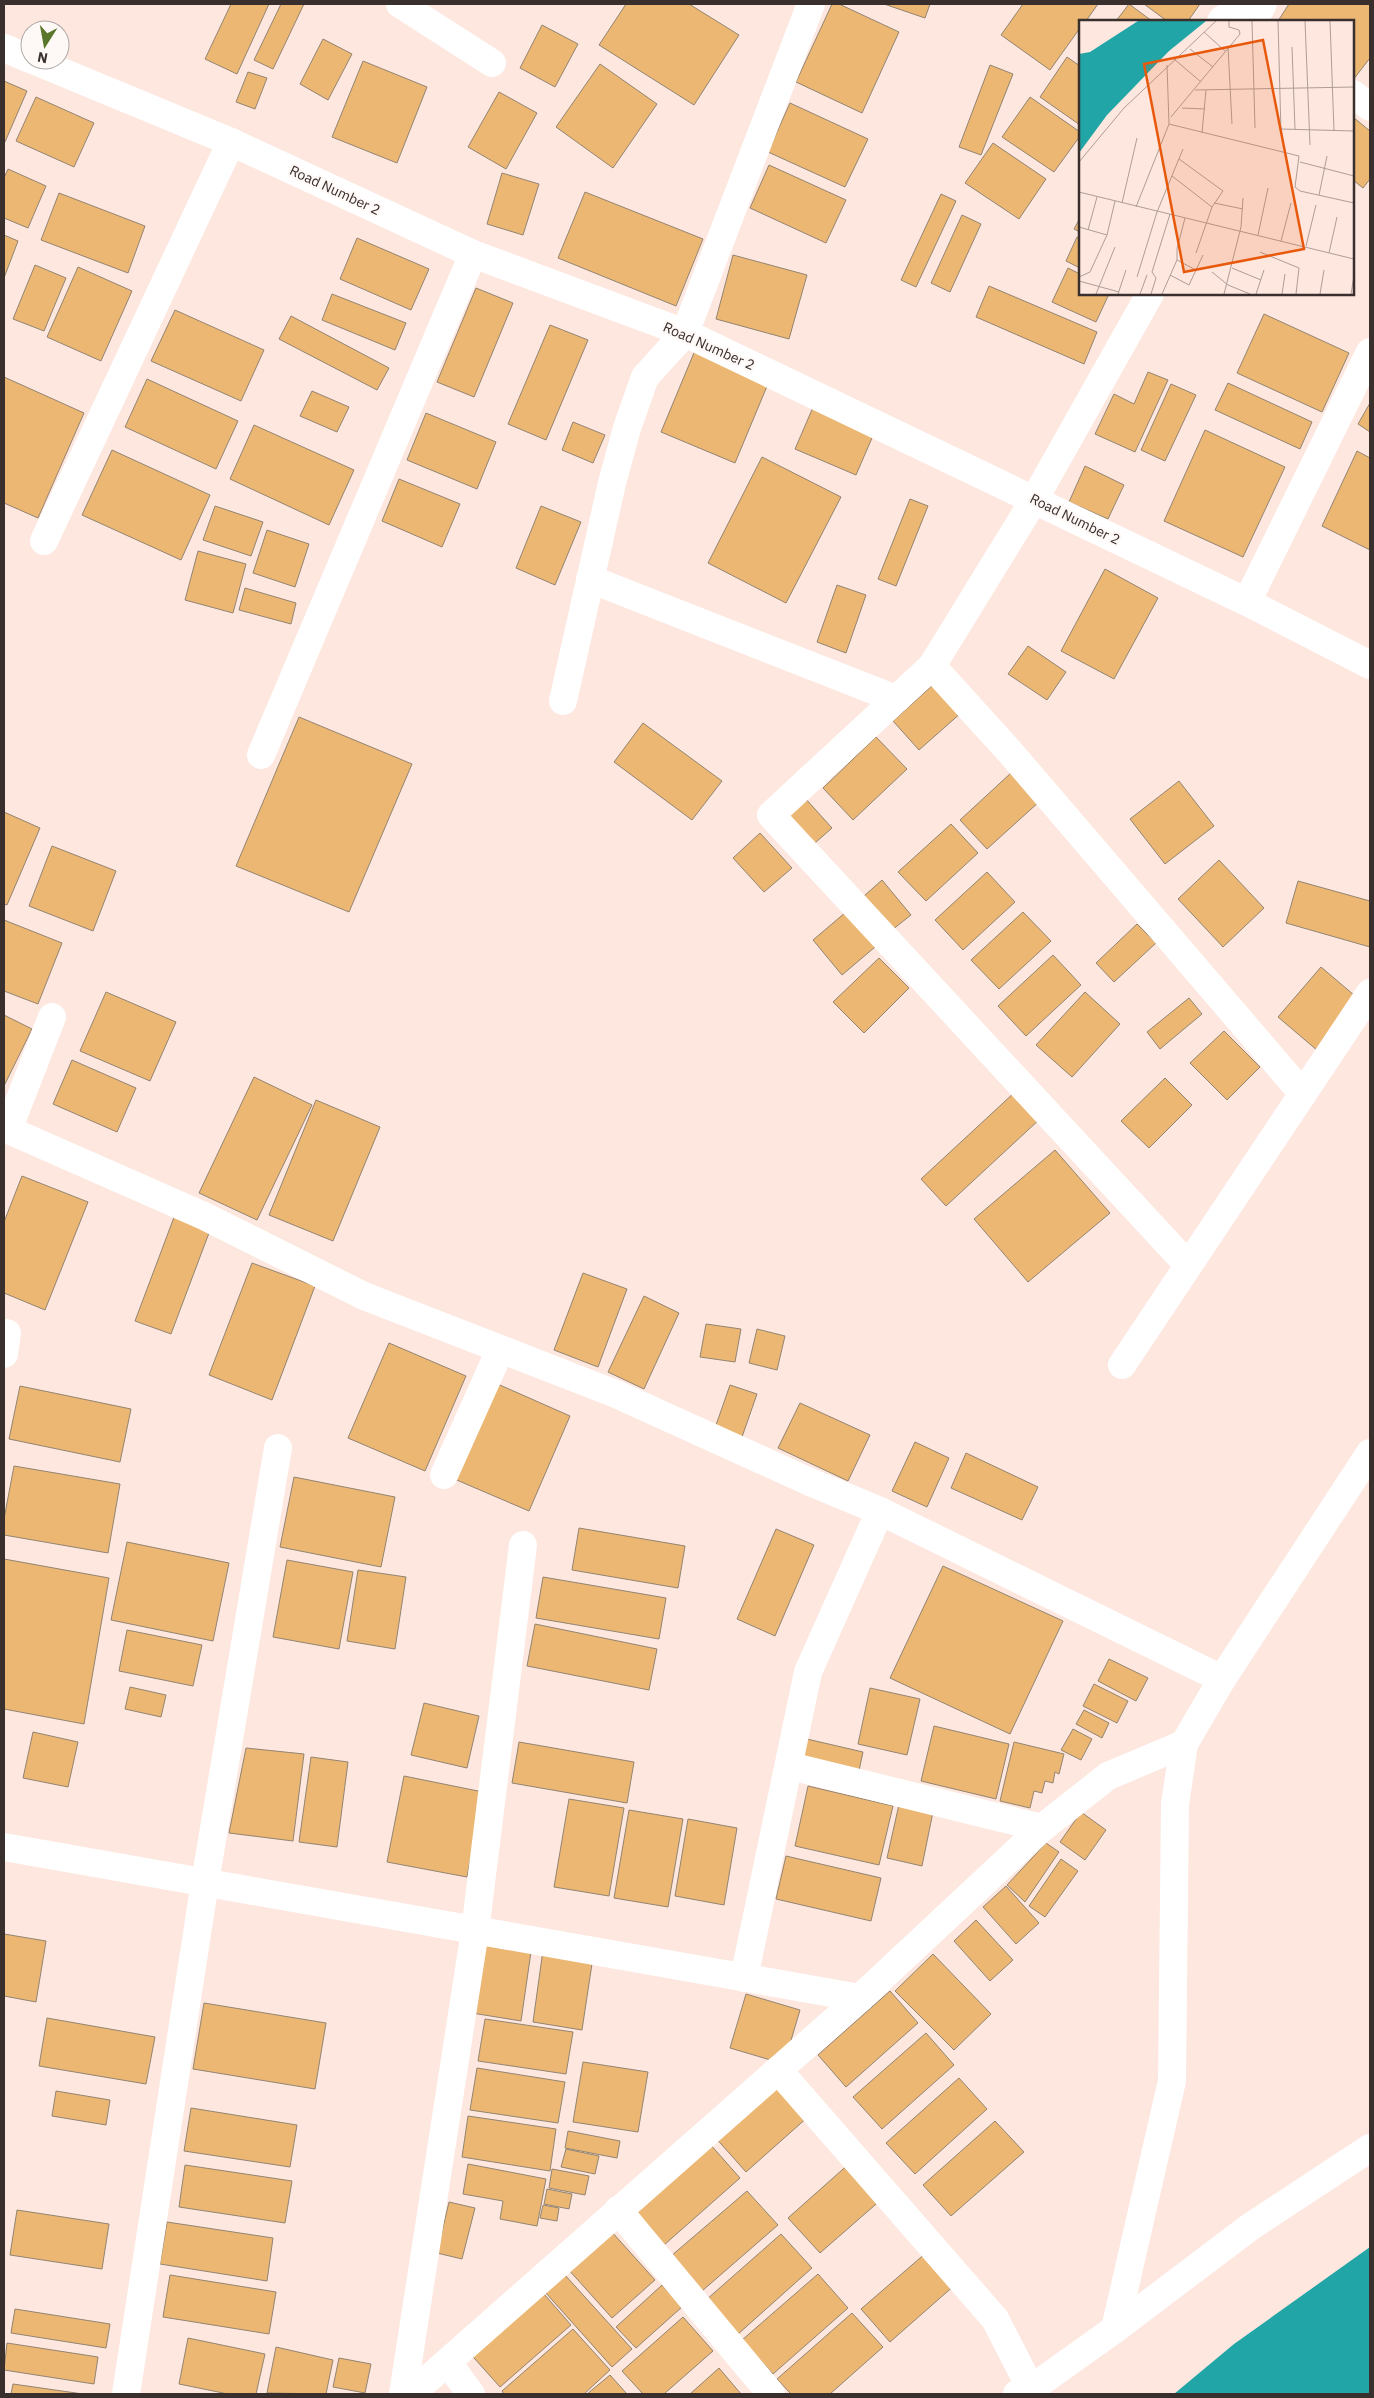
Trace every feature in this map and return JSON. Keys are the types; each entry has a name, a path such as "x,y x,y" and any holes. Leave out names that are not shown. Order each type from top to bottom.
{"street":[{"path":"400,4 492,63"},
{"path":"563,702 612,483 626,428 644,377 685,333 811,4"},
{"path":"1222,20 1233,15 1257,15"},
{"name":"Road Number 2","path":"4,48 20,54"},
{"name":"Road Number 2","path":"58,70 231,142 473,254 685,333 1246,602 1370,665"},
{"path":"1354,95 1370,107"},
{"path":"44,541 231,142"},
{"path":"261,755 473,254"},
{"path":"1149,295 1034,500 932,666 771,815 1188,1265"},
{"path":"1246,602 1370,352"},
{"path":"590,580 896,699"},
{"path":"932,666 1010,752 1303,1094"},
{"path":"1122,1365 1370,993"},
{"path":"52,1017 6,1129 204,1216 364,1296 616,1394 880,1511 1222,1679"},
{"path":"444,1475 500,1350"},
{"path":"126,2394 205,1882 278,1448"},
{"path":"1115,2329 1172,2081 1175,1804 1184,1744 1222,1679 1370,1453"},
{"path":"744,1978 790,1766 808,1672 880,1511"},
{"path":"403,2394 475,1931 523,1545"},
{"path":"411,2394 860,1998 1042,1828 1108,1776 1184,1744"},
{"path":"790,1766 1042,1828"},
{"path":"4,1848 860,1998"},
{"path":"778,2070 995,2319 1024,2392 1115,2329 1250,2227 1370,2148"},
{"path":"618,2210 771,2394"},
{"path":"448,2363 471,2394"}],"water":[{"path":"1370,2247 1370,2394 1174,2394 1234,2344"}],"building":[{"path":"231,4 269,4 237,74 205,59"},
{"path":"281,4 304,4 273,69 254,60"},
{"path":"626,4 689,4 739,35 694,105 599,45"},
{"path":"832,4 839,4 899,32 862,113 796,82"},
{"path":"884,4 930,4 925,18"},
{"path":"1023,4 1098,4 1087,20 1079,20 1079,29 1050,70 1001,35"},
{"path":"1129,4 1151,20 1117,20"},
{"path":"1144,4 1200,4 1189,20 1166,20"},
{"path":"1289,4 1370,4 1370,58 1354,79 1354,20 1279,20"},
{"path":"542,25 578,44 555,87 520,68"},
{"path":"323,39 352,54 328,100 300,84"},
{"path":"1067,57 1079,65 1079,124 1040,97"},
{"path":"363,61 427,87 397,163 332,137"},
{"path":"600,64 657,104 613,168 556,127"},
{"path":"990,65 1013,74 981,155 959,147"},
{"path":"248,72 267,78 255,109 236,102"},
{"path":"4,81 27,91 5,142 4,142"},
{"path":"499,92 537,113 506,169 468,147"},
{"path":"36,97 94,123 74,167 16,141"},
{"path":"1030,97 1079,131 1079,137 1054,172 1002,137"},
{"path":"790,103 868,139 845,187 768,152"},
{"path":"1354,118 1370,131 1370,179 1363,188 1354,181"},
{"path":"993,143 1046,179 1019,219 965,183"},
{"path":"769,165 846,200 826,243 750,208"},
{"path":"8,169 46,186 28,228 4,218 4,178"},
{"path":"502,173 539,184 523,235 487,224"},
{"path":"585,192 703,239 676,306 558,258"},
{"path":"59,193 145,226 128,273 41,240"},
{"path":"941,194 956,201 916,287 901,280"},
{"path":"962,215 981,224 950,292 931,283"},
{"path":"1079,220 1079,232 1074,229"},
{"path":"4,235 18,241 4,278"},
{"path":"1077,237 1079,238 1079,268 1066,261"},
{"path":"357,238 429,269 411,310 340,279"},
{"path":"733,255 807,275 789,339 716,319"},
{"path":"35,265 66,278 44,331 13,319"},
{"path":"78,267 132,291 101,361 47,337"},
{"path":"1068,268 1079,274 1079,295 1109,295 1096,322 1052,302"},
{"path":"989,286 1097,332 1084,364 976,317"},
{"path":"476,288 513,303 474,397 437,382"},
{"path":"332,294 406,323 395,350 322,320"},
{"path":"175,310 264,350 241,401 151,361"},
{"path":"1264,314 1349,353 1322,412 1237,373"},
{"path":"291,316 389,368 377,390 279,339"},
{"path":"550,325 588,340 546,440 508,424"},
{"path":"696,348 770,379 735,463 661,432"},
{"path":"1148,372 1168,380 1135,452 1095,434 1114,394 1134,404"},
{"path":"4,377 84,413 38,518 4,503"},
{"path":"147,379 238,421 216,469 125,427"},
{"path":"1228,383 1312,422 1300,449 1215,410"},
{"path":"1171,384 1196,395 1165,461 1141,450"},
{"path":"312,391 349,407 337,432 300,416"},
{"path":"1370,403 1370,432 1358,424"},
{"path":"814,405 875,431 856,475 795,449"},
{"path":"426,413 496,442 477,489 407,460"},
{"path":"573,422 605,435 593,463 562,450"},
{"path":"254,425 354,470 329,525 230,479"},
{"path":"1205,430 1285,467 1243,557 1164,521"},
{"path":"112,450 210,495 181,560 82,515"},
{"path":"1357,451 1370,458 1370,550 1322,526"},
{"path":"762,457 841,497 786,603 708,563"},
{"path":"1085,466 1124,485 1108,519 1069,502"},
{"path":"399,479 460,504 442,547 382,521"},
{"path":"910,499 928,506 896,586 878,579"},
{"path":"215,506 263,522 251,556 203,540"},
{"path":"541,506 581,522 555,585 516,568"},
{"path":"267,530 309,544 295,587 253,573"},
{"path":"198,551 246,564 233,613 185,600"},
{"path":"1105,569 1158,598 1114,679 1061,651"},
{"path":"837,585 866,595 846,653 817,642"},
{"path":"245,588 296,603 291,624 239,610"},
{"path":"1028,646 1066,672 1047,700 1008,674"},
{"path":"935,683 962,712 919,750 893,721"},
{"path":"299,717 412,764 349,912 236,866"},
{"path":"643,723 722,781 692,820 614,762"},
{"path":"876,737 907,769 853,820 823,788"},
{"path":"1012,772 1040,801 987,849 960,820"},
{"path":"1179,781 1214,826 1165,864 1130,819"},
{"path":"805,798 832,828 807,850 780,821"},
{"path":"4,812 40,828 7,905 4,904"},
{"path":"951,824 978,853 926,901 898,872"},
{"path":"760,833 792,868 764,892 733,858"},
{"path":"52,846 116,871 93,931 29,906"},
{"path":"1219,860 1264,908 1223,947 1178,899"},
{"path":"987,872 1015,902 963,950 935,920"},
{"path":"882,880 911,915 892,930 864,896"},
{"path":"1298,881 1370,901 1370,947 1286,923"},
{"path":"846,912 875,947 842,975 813,940"},
{"path":"1023,912 1051,941 999,989 971,960"},
{"path":"4,920 62,943 38,1004 4,991"},
{"path":"1137,924 1156,943 1114,982 1096,963"},
{"path":"1053,955 1081,985 1026,1036 998,1006"},
{"path":"879,958 909,988 864,1033 833,1002"},
{"path":"1321,967 1361,1001 1318,1051 1278,1017"},
{"path":"106,992 176,1022 150,1081 80,1051"},
{"path":"1085,992 1120,1024 1072,1077 1036,1045"},
{"path":"1189,998 1202,1014 1160,1049 1147,1032"},
{"path":"4,1015 32,1029 4,1086"},
{"path":"1224,1031 1260,1067 1227,1100 1190,1063"},
{"path":"72,1060 136,1088 117,1132 53,1104"},
{"path":"254,1077 312,1105 257,1220 199,1193"},
{"path":"1165,1078 1192,1105 1149,1148 1121,1121"},
{"path":"1016,1091 1041,1118 946,1206 921,1179"},
{"path":"316,1100 380,1127 333,1241 269,1215"},
{"path":"1055,1150 1110,1213 1028,1282 974,1219"},
{"path":"22,1176 88,1202 45,1310 4,1293 4,1222"},
{"path":"176,1212 212,1225 171,1334 135,1321"},
{"path":"252,1263 315,1286 272,1400 209,1375"},
{"path":"583,1273 627,1289 598,1367 554,1350"},
{"path":"644,1296 679,1313 644,1389 608,1372"},
{"path":"706,1324 741,1329 735,1362 700,1357"},
{"path":"757,1329 785,1336 777,1370 749,1363"},
{"path":"389,1343 466,1376 425,1471 348,1438"},
{"path":"493,1382 570,1416 529,1511 452,1478"},
{"path":"730,1385 757,1394 742,1437 715,1428"},
{"path":"20,1386 131,1409 120,1462 9,1439"},
{"path":"800,1403 870,1435 848,1481 778,1448"},
{"path":"915,1442 949,1458 927,1507 892,1491"},
{"path":"966,1453 1038,1487 1022,1520 951,1488"},
{"path":"14,1466 120,1484 108,1553 4,1535 4,1519"},
{"path":"294,1477 395,1497 381,1567 280,1547"},
{"path":"579,1528 685,1546 678,1588 572,1570"},
{"path":"776,1529 814,1545 775,1636 737,1619"},
{"path":"127,1542 229,1563 213,1641 111,1620"},
{"path":"4,1559 109,1578 84,1724 4,1709"},
{"path":"287,1560 353,1572 339,1649 273,1637"},
{"path":"943,1566 1063,1621 1010,1734 890,1678"},
{"path":"358,1570 406,1577 395,1649 347,1641"},
{"path":"543,1577 666,1598 659,1639 536,1618"},
{"path":"535,1624 657,1649 649,1690 527,1666"},
{"path":"127,1630 202,1645 193,1686 119,1671"},
{"path":"1109,1659 1148,1678 1136,1701 1098,1681"},
{"path":"1094,1684 1128,1701 1117,1723 1083,1706"},
{"path":"130,1687 166,1695 161,1717 125,1709"},
{"path":"870,1688 920,1699 907,1755 858,1744"},
{"path":"424,1703 479,1716 467,1768 411,1755"},
{"path":"1084,1710 1109,1723 1102,1738 1076,1724"},
{"path":"934,1726 1009,1744 996,1799 921,1781"},
{"path":"1073,1729 1092,1739 1081,1760 1061,1750"},
{"path":"33,1732 78,1742 68,1787 23,1778"},
{"path":"807,1739 863,1752 857,1780 801,1767"},
{"path":"519,1742 634,1762 627,1803 512,1783"},
{"path":"1014,1742 1064,1754 1059,1774 1055,1772 1053,1783 1045,1781 1042,1793 1034,1791 1030,1808 1000,1801"},
{"path":"246,1748 304,1754 293,1841 229,1833"},
{"path":"311,1757 348,1762 337,1847 299,1842"},
{"path":"404,1776 483,1792 467,1877 387,1862"},
{"path":"808,1786 893,1806 879,1865 795,1846"},
{"path":"569,1799 624,1808 609,1896 554,1887"},
{"path":"900,1800 934,1807 922,1866 887,1858"},
{"path":"629,1810 683,1819 668,1907 614,1898"},
{"path":"1081,1812 1106,1830 1085,1860 1060,1842"},
{"path":"688,1819 737,1828 724,1905 675,1896"},
{"path":"1046,1843 1059,1852 1025,1902 1007,1885"},
{"path":"786,1856 881,1878 871,1921 776,1899"},
{"path":"1061,1859 1078,1871 1045,1917 1029,1906"},
{"path":"1006,1886 1039,1923 1016,1944 983,1907"},
{"path":"976,1920 1013,1960 990,1981 954,1941"},
{"path":"4,1934 46,1941 36,2002 4,1996"},
{"path":"483,1938 532,1945 521,2021 472,2013"},
{"path":"543,1950 593,1957 582,2030 533,2022"},
{"path":"933,1954 991,2014 954,2050 895,1991"},
{"path":"890,1991 918,2023 846,2087 818,2055"},
{"path":"746,1994 800,2010 784,2064 730,2048"},
{"path":"204,2003 326,2023 315,2089 193,2069"},
{"path":"47,2018 155,2037 146,2084 39,2066"},
{"path":"485,2019 573,2032 566,2074 478,2061"},
{"path":"926,2033 954,2065 882,2129 853,2097"},
{"path":"583,2062 648,2072 638,2132 573,2122"},
{"path":"477,2068 565,2082 558,2123 470,2110"},
{"path":"959,2078 987,2109 915,2174 886,2143"},
{"path":"777,2080 809,2116 746,2172 714,2136"},
{"path":"56,2091 110,2100 106,2125 52,2116"},
{"path":"191,2108 297,2125 290,2167 184,2151"},
{"path":"468,2116 556,2129 550,2171 462,2157"},
{"path":"995,2121 1024,2152 951,2216 923,2185"},
{"path":"568,2131 620,2141 617,2158 565,2148"},
{"path":"709,2143 740,2178 664,2245 634,2210"},
{"path":"566,2149 599,2156 595,2174 561,2167"},
{"path":"851,2162 883,2198 820,2253 788,2218"},
{"path":"468,2164 546,2179 537,2226 500,2219 503,2201 463,2194"},
{"path":"185,2165 292,2181 285,2223 179,2207"},
{"path":"552,2169 589,2176 585,2195 549,2188"},
{"path":"547,2189 572,2194 569,2209 544,2204"},
{"path":"747,2191 778,2225 702,2291 671,2256"},
{"path":"449,2202 475,2208 462,2259 437,2253"},
{"path":"543,2205 559,2208 557,2221 540,2218"},
{"path":"17,2210 109,2224 102,2269 10,2255"},
{"path":"167,2222 273,2238 267,2281 160,2264"},
{"path":"611,2231 655,2280 612,2318 568,2269"},
{"path":"781,2234 812,2268 737,2335 706,2300"},
{"path":"927,2252 956,2284 890,2342 861,2309"},
{"path":"818,2274 848,2308 773,2374 742,2340"},
{"path":"170,2275 276,2292 269,2334 163,2317"},
{"path":"565,2275 632,2349 612,2367 545,2292"},
{"path":"662,2285 682,2307 636,2348 616,2327"},
{"path":"537,2286 571,2325 500,2387 466,2349"},
{"path":"15,2309 110,2324 106,2348 11,2333"},
{"path":"852,2313 883,2347 830,2394 791,2394 777,2379"},
{"path":"683,2317 713,2351 664,2394 643,2394 622,2371"},
{"path":"573,2329 610,2370 584,2394 504,2394 502,2391"},
{"path":"188,2338 265,2354 256,2394 228,2394 179,2384"},
{"path":"7,2343 98,2357 94,2384 4,2370"},
{"path":"276,2347 333,2360 326,2394 267,2393"},
{"path":"339,2358 371,2364 365,2393 333,2387"},
{"path":"719,2368 741,2394 690,2394"},
{"path":"610,2375 627,2394 587,2394"},
{"path":"13,2384 83,2394 11,2394"}]}
